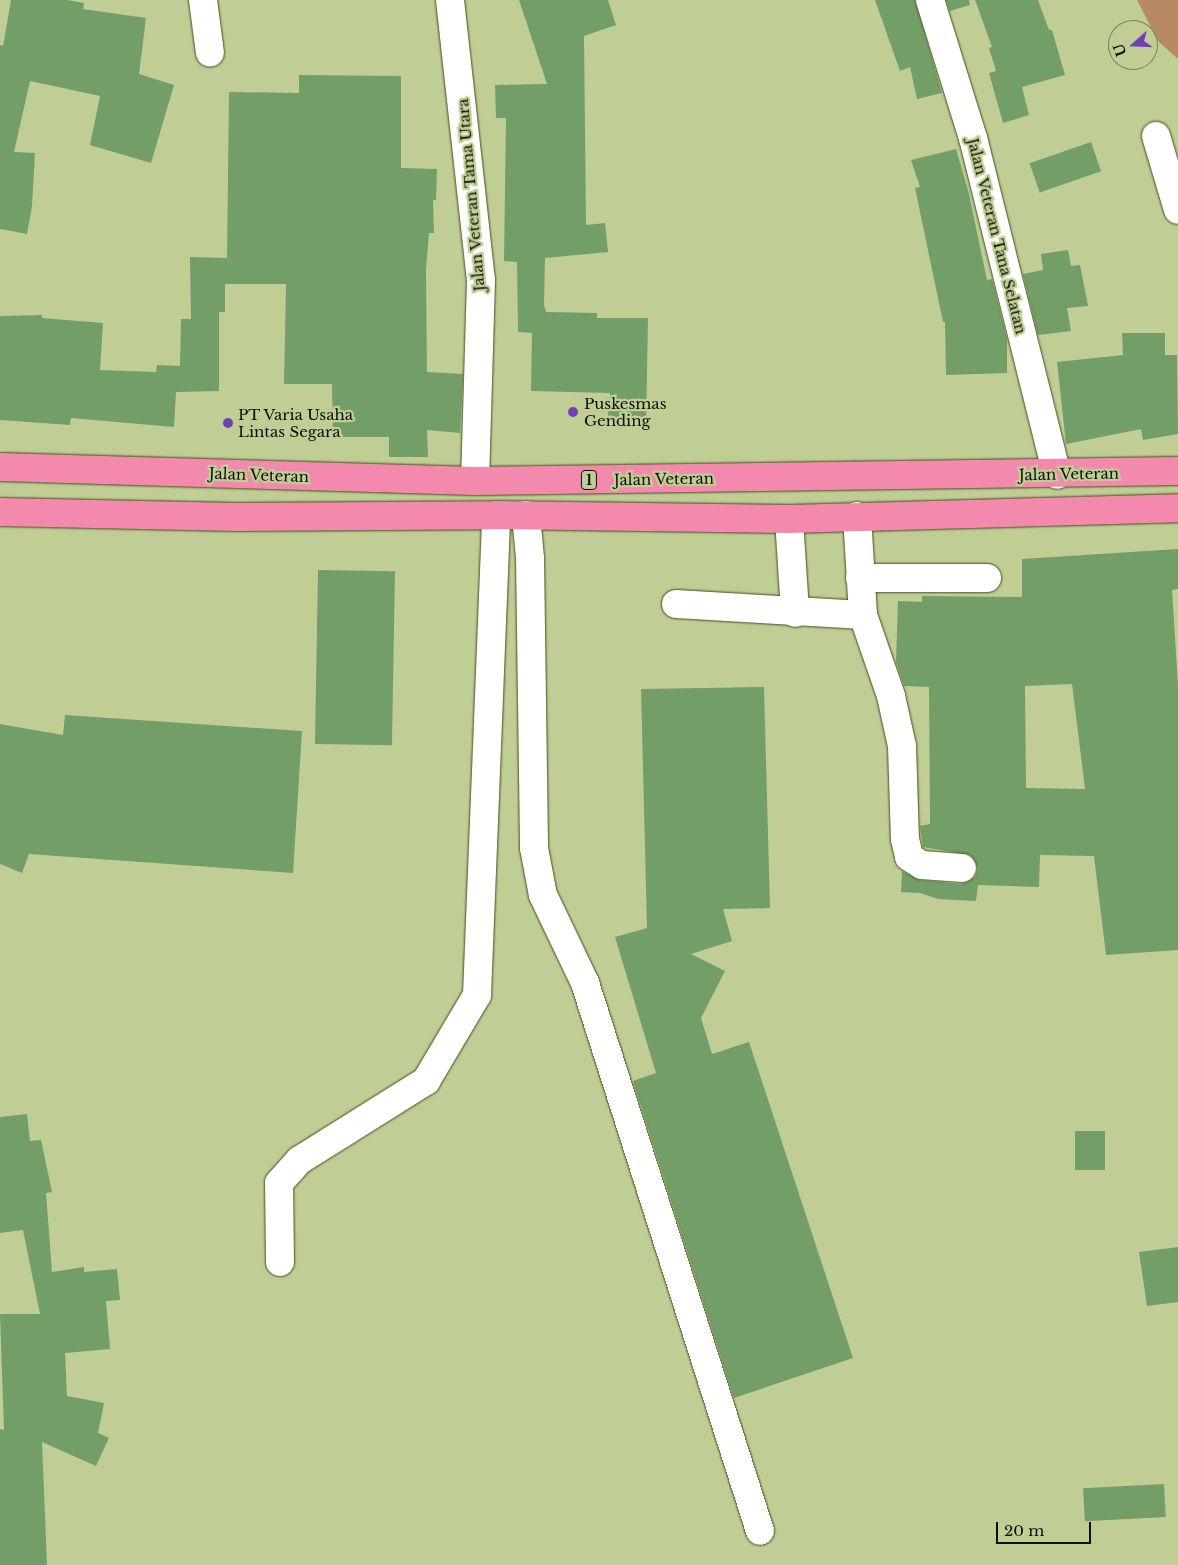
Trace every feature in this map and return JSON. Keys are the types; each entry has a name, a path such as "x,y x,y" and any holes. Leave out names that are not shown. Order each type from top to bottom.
{"highway":[{"name":"Jalan Veteran","path":"0,467 475,481 1057,475 1178,471"},
{"path":"0,512 236,517 526,515 789,519 1178,508"}],"street":[{"path":"203,0 210,53"},
{"name":"Jalan Veteran Tama Utara","path":"450,0 481,280 475,481"},
{"name":"Jalan Veteran Tana Selatan","path":"930,0 973,138 1057,475"},
{"path":"1156,136 1178,210"},
{"path":"280,1262 279,1183 300,1160 426,1081 477,995 496,515"},
{"path":"526,515 530,567 534,848 543,895 585,984 760,1531"},
{"path":"857,516 863,614 891,696 902,746 905,839 909,857 922,865 962,868"},
{"path":"789,519 795,613"},
{"path":"860,578 988,578"},
{"path":"676,604 795,613 863,614"}],"shaded area":[{"path":"1137,0 1178,0 1178,59 1158,41 1158,20 1147,20"}],"building":[{"path":"11,0 67,0 84,3 83,9 146,18 139,74 174,85 151,163 90,145 100,96 30,81 14,152 35,153 32,206 27,234 0,229 0,45 3,46"},
{"path":"519,0 608,0 616,25 584,36 586,225 605,223 608,252 545,258 544,305 546,312 597,313 597,318 648,318 646,428 607,426 610,393 531,391 532,333 518,332 517,262 504,261 506,118 496,118 495,85 547,84"},
{"path":"875,0 915,0 942,93 917,99 910,67 900,71"},
{"path":"946,0 969,0 970,5 950,11"},
{"path":"975,0 1038,0 1049,30 1052,30 1065,75 1022,87 1029,115 1003,123 989,73 996,71 989,48 992,47"},
{"path":"299,75 401,76 401,168 437,169 436,200 433,200 434,233 429,233 426,270 427,372 463,374 460,433 427,430 428,457 389,457 389,437 333,437 332,384 284,384 286,284 225,284 225,312 219,312 219,391 176,392 174,427 71,418 70,425 0,420 0,316 42,315 42,318 103,323 100,370 156,372 157,365 180,366 181,319 191,319 190,257 227,258 229,92 299,93"},
{"path":"1091,142 1101,171 1040,192 1030,163"},
{"path":"956,149 969,194 987,280 992,279 1007,339 1007,373 946,375 945,322 943,322 915,188 920,187 911,160"},
{"path":"1068,250 1071,266 1080,265 1088,306 1067,308 1071,331 1038,335 1023,274 1043,270 1041,254"},
{"path":"1122,333 1165,333 1165,355 1177,355 1178,434 1143,440 1141,429 1066,444 1057,362 1123,355"},
{"path":"1178,549 1178,589 1172,590 1178,685 1178,950 1106,955 1094,856 1040,855 1039,887 978,885 976,901 938,899 920,893 901,892 902,871 920,880 961,884 975,877 978,869 970,855 923,847 920,826 930,824 929,687 904,686 896,661 898,601 922,602 922,596 1022,597 1022,559","holes":["1072,684 1085,789 1026,788 1025,686"]},
{"path":"318,570 395,571 392,745 315,744"},
{"path":"764,687 770,908 723,909 732,941 691,954 725,971 701,1018 712,1054 749,1042 853,1358 734,1398 633,1081 656,1073 615,937 647,928 641,689"},
{"path":"65,715 302,731 293,873 29,854 22,873 0,864 0,724 63,735"},
{"path":"27,1114 30,1141 41,1140 52,1192 46,1193 52,1272 84,1267 84,1272 117,1269 120,1300 106,1301 110,1349 65,1353 67,1396 104,1403 98,1433 109,1438 96,1466 42,1442 47,1565 0,1565 0,1429 4,1430 0,1314 40,1314 23,1230 0,1233 0,1117"},
{"path":"1075,1131 1105,1131 1105,1170 1075,1170"},
{"path":"1178,1247 1178,1302 1147,1306 1139,1252"},
{"path":"1164,1484 1166,1517 1085,1521 1083,1488"}],"place":[{"name":"Puskesmas Gending","path":"573,412"},
{"name":"PT Varia Usaha Lintas Segara","path":"228,423"}]}
